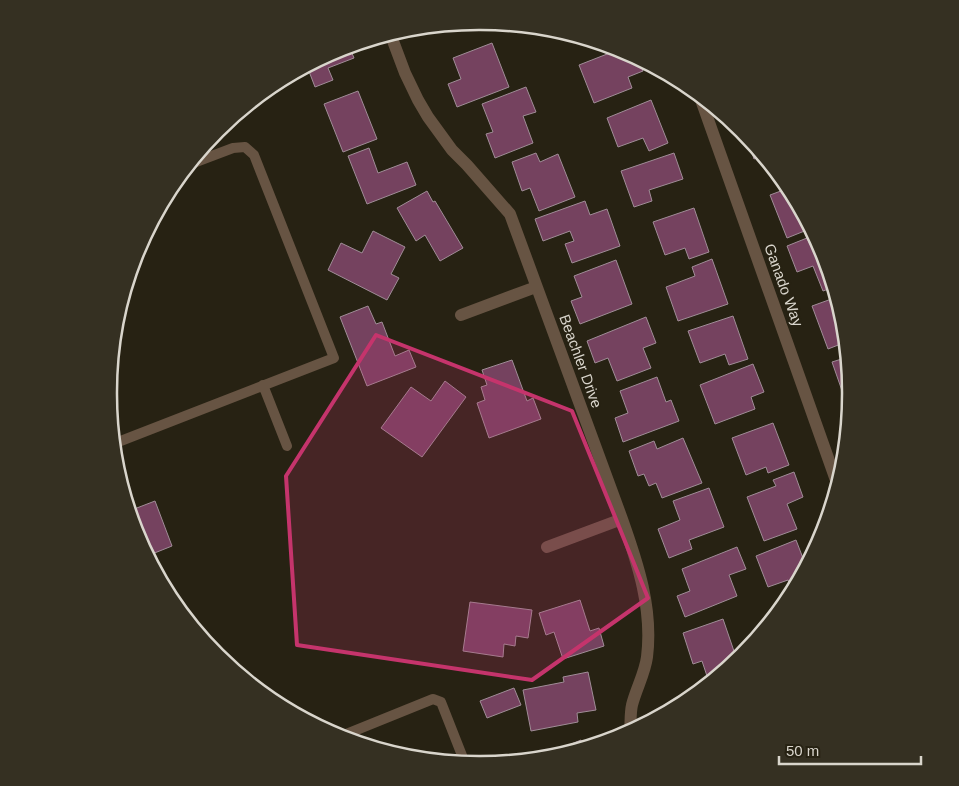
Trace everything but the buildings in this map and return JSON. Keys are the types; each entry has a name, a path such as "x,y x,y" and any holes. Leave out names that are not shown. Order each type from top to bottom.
{"street":[{"name":"Beachler Drive","path":"392,41 405,74 433,124 452,150 510,214 622,519 639,569 645,597 648,626 647,658 632,707 631,723"},
{"name":"Ganado Way","path":"704,108 834,473"},
{"path":"461,315 536,287"},
{"path":"547,547 622,519"}],"lane":[{"path":"120,441 334,358 254,154 245,148 233,148 202,160"},
{"path":"263,385 287,446"},
{"path":"351,732 433,699 441,702 462,755"}],"highlighted area":[{"path":"376,335 572,411 648,598 532,680 297,645 286,476"}]}
